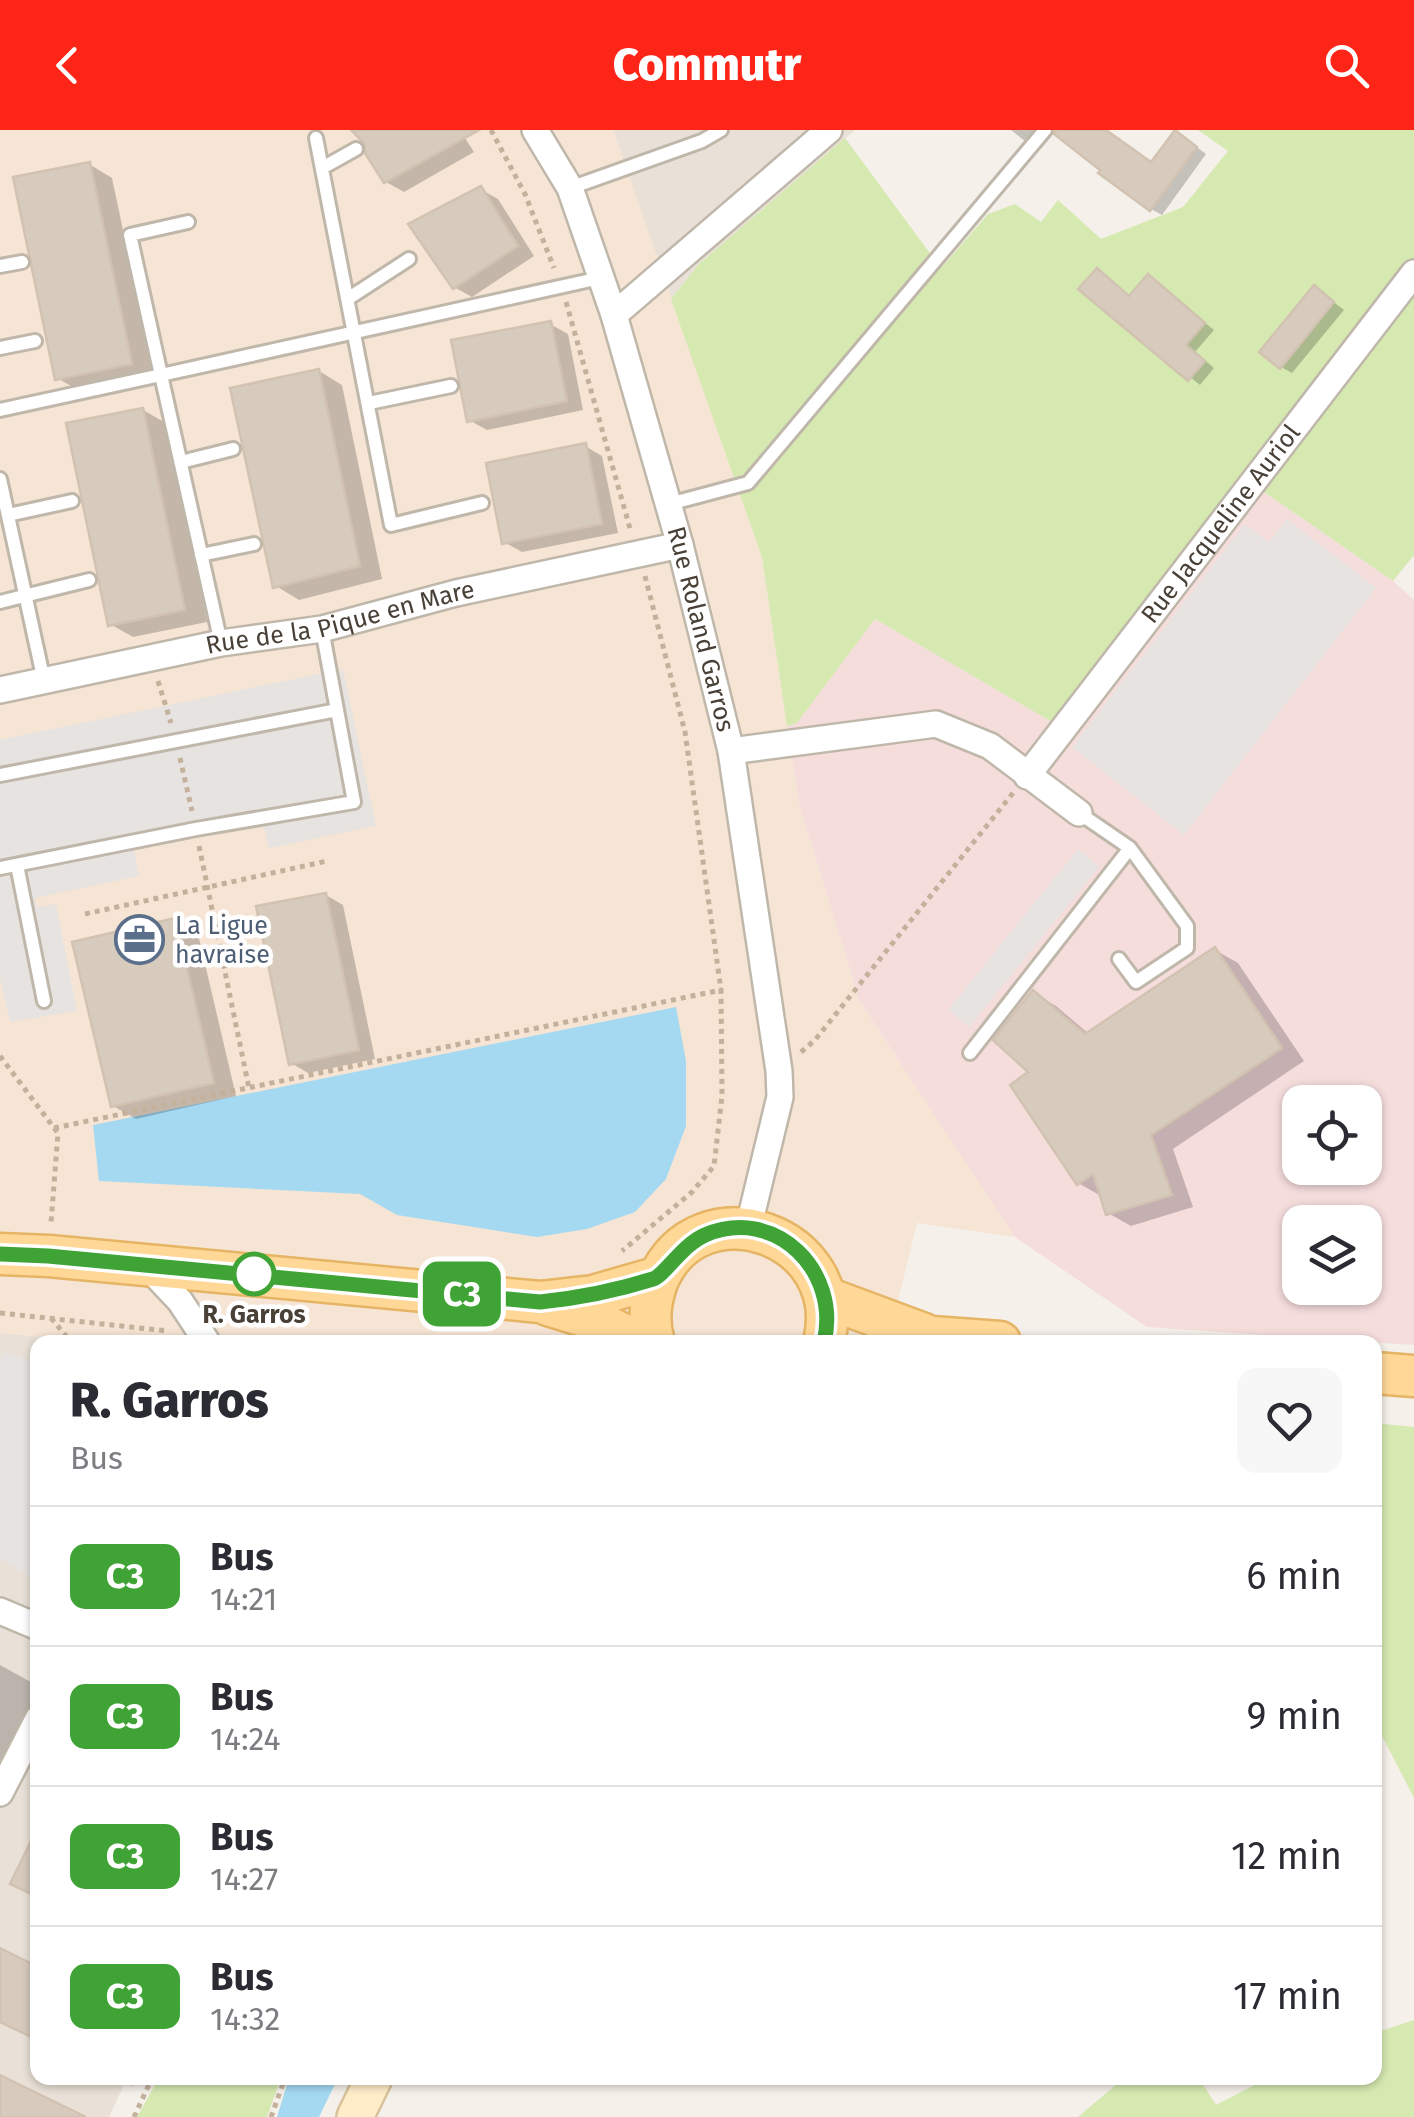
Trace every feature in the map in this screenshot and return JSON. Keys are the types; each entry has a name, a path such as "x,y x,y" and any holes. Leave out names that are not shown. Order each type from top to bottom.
{"main road":[{"path":"653,1335 650,1316 660,1277 671,1260 696,1240 727,1229 776,1236 798,1251 816,1272 826,1298 826,1335"},
{"path":"0,1254 540,1302 593,1296 660,1277"},
{"path":"826,1298 927,1335"},
{"path":"540,1302 590,1318 624,1335"},
{"path":"1382,1374 1414,1376"},
{"path":"355,2117 371,2085"}],"street":[{"name":"Rue Roland Garros","path":"535,130 570,188 614,314 680,544 731,751 780,1097 748,1229"},
{"path":"614,314 829,130"},
{"name":"Rue Jacqueline Auriol","path":"1027,776 1414,273"},
{"name":"Rue de la Pique en Mare","path":"0,690 221,643 322,629 456,593 680,544"},
{"path":"731,751 936,724 990,746 1079,813"},
{"path":"147,1266 208,1335"},
{"path":"0,1610 30,1623"},
{"path":"0,1793 30,1734"}],"lane":[{"path":"570,188 702,141 720,130"},
{"path":"669,504 748,484 1045,130"},
{"path":"316,138 391,525 482,504"},
{"path":"322,168 356,149"},
{"path":"188,222 130,236 221,643"},
{"path":"349,298 409,259"},
{"path":"0,266 22,262"},
{"path":"0,410 600,278"},
{"path":"0,348 34,341"},
{"path":"369,404 451,386"},
{"path":"181,462 233,449"},
{"path":"1,487 44,681"},
{"path":"8,515 72,501"},
{"path":"201,555 254,544"},
{"path":"0,602 89,580"},
{"path":"0,868 196,828 354,802 322,629"},
{"path":"0,775 337,710"},
{"path":"1079,813 1130,848 1187,926 1187,948 1136,982 1119,959"},
{"path":"970,1053 1130,848"},
{"path":"17,865 44,1001"}],"path":[{"path":"491,130 525,194 561,286 638,555 685,732 720,990 722,1096 714,1166 692,1192 616,1256"},
{"path":"152,660 196,828 249,1088"},
{"path":"779,1071 814,1040 1027,776"},
{"path":"85,914 327,861"},
{"path":"54,1128 720,990"},
{"path":"0,1056 58,1133 48,1256"},
{"path":"0,1313 179,1332"},
{"path":"50,1317 65,1335"},
{"path":"134,2117 149,2085"},
{"path":"271,2117 282,2085"}],"shaded area":[{"path":"0,130 613,130 762,557 799,804 860,1002 1015,1237 917,1223 890,1335 0,1333"},
{"path":"613,130 855,130 699,264 671,299"},
{"path":"1264,492 1393,581 1414,600 1414,1345 1382,1343 1382,1335 1266,1335 1147,1327 1015,1237 860,1002 799,804 787,726 797,723 874,618 1052,722"},
{"path":"1287,519 1376,588 1184,835 1072,747 1245,524 1269,542"},
{"path":"343,669 376,826 269,848 262,819 134,849 139,876 35,898 37,907 56,904 77,1011 10,1022 0,978 0,740"},
{"path":"1078,849 1099,867 969,1027 948,1010"},
{"path":"0,1333 30,1336 30,2085 124,2085 109,2117 0,2117"},
{"path":"6,1351 30,1363 30,1577 0,1559 0,1357"}],"green space":[{"path":"1198,130 1414,130 1414,555 1393,581 1264,492 1052,722 875,619 797,723 787,726 762,557 671,299 699,264 845,138 943,266 988,214 1015,204 1041,222 1058,200 1101,239 1183,207 1228,151"},
{"path":"1382,1424 1414,1427 1414,1798 1382,1736"},
{"path":"1414,2020 1414,2117 1078,2117 1116,2085 1203,2085 1216,2105 1255,2085 1382,2085 1382,2031"},
{"path":"155,2085 278,2085 267,2117 137,2117"}],"water":[{"path":"676,1007 686,1061 686,1126 666,1179 635,1212 587,1229 537,1237 397,1215 360,1194 99,1181 93,1125"},
{"path":"287,2085 335,2085 319,2117 277,2117"}],"building":[{"path":"351,130 479,130 384,183 365,153 364,143"},
{"path":"1055,130 1106,130 1151,162 1175,130 1197,147 1150,211 1098,173 1100,170 1054,134"},
{"path":"90,162 132,364 55,380 13,177"},
{"path":"481,186 518,246 453,289 408,224"},
{"path":"1097,268 1129,296 1148,274 1205,323 1186,345 1205,361 1188,381 1078,289"},
{"path":"1314,285 1334,302 1280,369 1259,352"},
{"path":"551,321 567,401 467,422 451,340"},
{"path":"319,369 360,566 273,588 230,388"},
{"path":"143,408 185,610 108,626 66,423"},
{"path":"586,443 602,524 502,544 486,463"},
{"path":"326,893 359,1050 289,1065 256,906"},
{"path":"175,918 214,1083 111,1107 72,942"},
{"path":"1215,947 1282,1048 1151,1135 1172,1195 1106,1215 1093,1174 1077,1185 1010,1085 1028,1072 993,1040 1033,990 1085,1034"},
{"path":"30,1843 30,1893 10,1884"},
{"path":"0,1948 30,1963 30,2036 0,2022"},
{"path":"0,2075 86,2117 0,2117"}],"bus line":[{"name":"C3","path":"0,1254 540,1302 593,1296 660,1277 687,1245 706,1234 748,1229 776,1236 798,1251 816,1272 826,1298 826,1335"}],"place":[{"name":"La Ligue havraise","path":"140,940"},
{"name":"R. Garros","path":"254,1274"}]}
